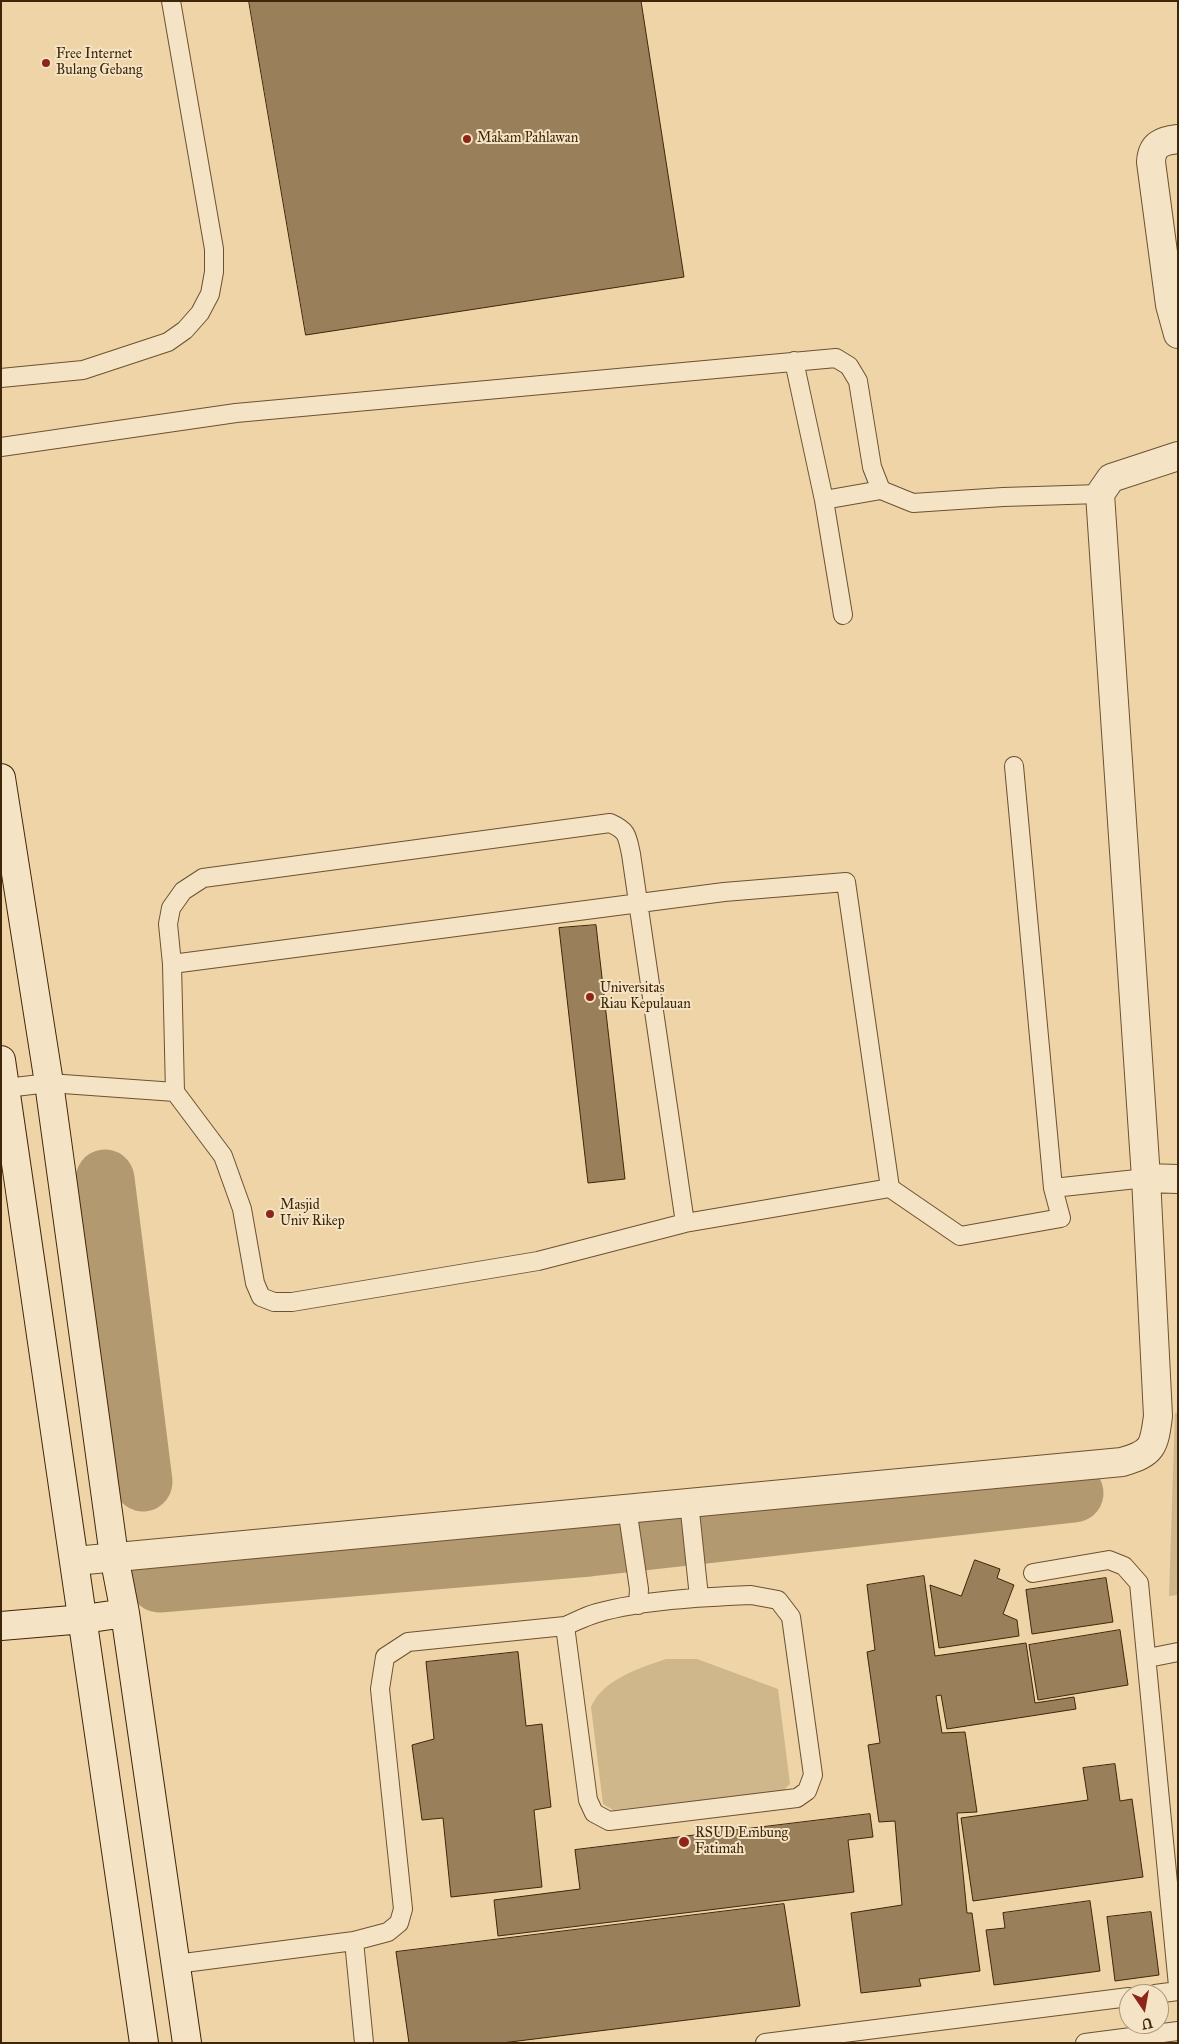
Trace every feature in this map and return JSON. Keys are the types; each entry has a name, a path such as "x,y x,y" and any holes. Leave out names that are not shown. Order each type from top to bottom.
{"street":[{"path":"1178,139 1162,141 1151,155 1178,334"},
{"path":"75,1560 629,1520 1122,1462 1136,1458 1151,1449 1168,1414 1146,1178 1100,494 1111,478 1178,456"},
{"path":"1,778 49,1084 114,1556 125,1613 187,2043"},
{"path":"1,1060 84,1619 144,2043"},
{"path":"1146,1178 1178,1179"},
{"path":"1,1626 84,1619 125,1613"}],"lane":[{"path":"1,378 83,370 168,342 185,330 200,314 210,294 214,272 214,249 171,1"},
{"path":"8,446 236,413 836,358 849,366 858,381 872,467 881,490"},
{"path":"794,361 824,500 843,615"},
{"path":"824,500 881,490 913,503 1003,497 1100,494"},
{"path":"685,1222 639,904 628,839 623,829 610,823 203,878 183,891 171,908 168,924 172,964 175,1092 223,1156 242,1209 255,1283 261,1297 274,1302 292,1302 538,1261 685,1222 890,1188 960,1236 1061,1218 1053,1188 1014,766"},
{"path":"172,964 724,892 846,882 890,1188"},
{"path":"6,1088 49,1084 175,1092"},
{"path":"1053,1188 1146,1178"},
{"path":"689,1512 698,1590"},
{"path":"629,1520 638,1597"},
{"path":"1032,1573 1109,1560 1124,1566 1139,1583 1148,1658 1178,1986"},
{"path":"176,1964 354,1942 388,1932 399,1923 403,1909 380,1689 385,1657 408,1642 565,1626 638,1597 698,1590 751,1595 778,1600 791,1617 813,1775 807,1791 796,1798 609,1821 594,1813 588,1800 565,1626"},
{"path":"1148,1658 1178,1652"},
{"path":"354,1942 364,2043"},
{"path":"766,2043 1119,1998"},
{"path":"1085,2043 1178,2030"}],"shaded area":[{"path":"1175,1413 1178,1413 1178,1595 1169,1596"},
{"path":"666,1659 697,1659 778,1689 790,1784 782,1792 613,1810 603,1804 591,1707 604,1689 613,1682 634,1671"}],"building":[{"name":"Makam Pahlawan","path":"249,1 641,1 684,277 306,335"},
{"path":"596,925 625,1179 588,1183 559,928"},
{"path":"975,1560 1000,1569 997,1578 1014,1585 1003,1614 1017,1620 1019,1636 939,1648 930,1585 961,1596"},
{"path":"924,1576 935,1656 1026,1643 1035,1703 1074,1697 1076,1709 947,1729 941,1695 936,1696 942,1733 965,1732 977,1812 957,1813 967,1913 972,1913 980,1971 919,1979 921,1986 861,1993 851,1913 902,1905 895,1821 879,1822 868,1745 880,1743 867,1652 875,1650 867,1585"},
{"path":"1106,1578 1113,1622 1032,1634 1026,1590"},
{"path":"1120,1630 1128,1685 1038,1700 1029,1645"},
{"path":"518,1652 526,1726 542,1724 551,1807 534,1810 542,1887 451,1897 443,1818 422,1820 412,1745 434,1739 426,1662"},
{"path":"1115,1764 1120,1801 1132,1799 1143,1877 973,1901 961,1818 1088,1800 1083,1768"},
{"path":"870,1814 873,1837 848,1840 854,1892 498,1936 494,1900 580,1889 575,1850"},
{"path":"1090,1901 1100,1971 994,1985 986,1930 1005,1928 1003,1913"},
{"path":"784,1904 800,2006 502,2043 409,2043 396,1952"},
{"path":"1151,1912 1159,1975 1115,1981 1107,1917"}],"waterway":[{"path":"105,1179 143,1482"},
{"path":"159,1583 589,1547 1074,1493"}],"place":[{"name":"Free Internet Bulang Gebang","path":"46,63"},
{"name":"Makam Pahlawan","path":"467,139"},
{"name":"Universitas Riau Kepulauan","path":"590,997"},
{"name":"Masjid Univ Rikep","path":"270,1214"},
{"name":"RSUD Embung Fatimah","path":"684,1842"}]}
